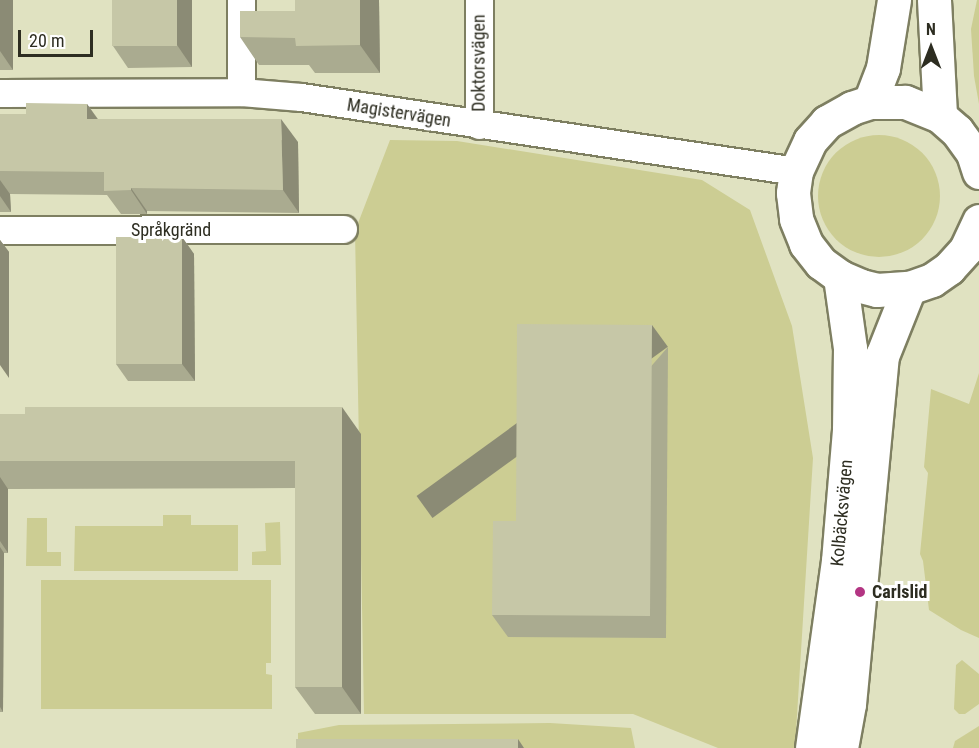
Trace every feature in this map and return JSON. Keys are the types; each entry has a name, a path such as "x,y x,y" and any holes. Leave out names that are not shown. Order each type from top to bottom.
{"highway":[{"path":"870,102 883,68 894,0"},
{"path":"934,0 940,116"},
{"path":"979,172 973,153 957,131 940,116 905,102 870,102 852,108 827,122 810,141 796,171 793,193 796,219 806,244 821,263 840,277 877,290 909,288 932,280 949,268 966,249 979,221"},
{"name":"Kolbäcksvägen","path":"812,748 838,561 849,430 850,348 840,277"},
{"name":"Kolbäcksvägen","path":"841,748 851,681 882,356 909,288"}],"street":[{"path":"241,0 241,92"},
{"name":"Doktorsvägen","path":"478,125 479,0"},
{"name":"Magistervägen","path":"0,93 241,92 301,97 796,171"},
{"name":"Språkgränd","path":"0,230 343,229"}],"green space":[{"path":"977,0 979,0 979,104 974,76 971,29"},
{"path":"879,135 902,140 922,153 935,173 940,196 935,219 922,239 902,252 879,257 856,252 836,239 823,219 818,196 823,173 836,153 856,140"},
{"path":"390,140 457,141 702,180 750,210 792,326 813,458 795,748 718,748 633,714 364,714 355,231"},
{"path":"979,373 979,638 961,630 929,610 923,561 920,554 928,473 924,467 931,389 969,404"},
{"path":"163,515 191,515 191,525 238,525 238,571 74,571 75,526 163,526"},
{"path":"27,518 47,518 47,552 61,552 61,566 26,566"},
{"path":"280,522 281,565 252,565 252,552 266,551 265,523"},
{"path":"41,580 271,580 271,663 266,663 266,674 272,675 272,709 41,709"},
{"path":"962,660 979,674 979,704 965,714 959,714 954,709 956,665"},
{"path":"550,723 631,728 635,748 299,748 298,741 298,733 339,725"},
{"path":"979,726 979,748 953,748 955,741"}],"building":[{"path":"112,0 177,0 177,46 112,46"},
{"path":"295,0 360,0 360,45 296,46 295,38 240,37 240,11 295,11"},
{"path":"26,103 87,104 87,119 281,119 283,190 131,188 131,190 104,191 104,172 0,171 0,114 26,114"},
{"path":"116,237 182,237 182,364 116,364"},
{"path":"517,324 652,325 650,616 492,615 493,521 516,521"},
{"path":"25,407 342,407 342,687 295,687 295,461 0,461 0,414 25,414"},
{"path":"296,739 518,739 518,748 296,748"}],"place":[{"name":"Carlslid","path":"860,592"}]}
